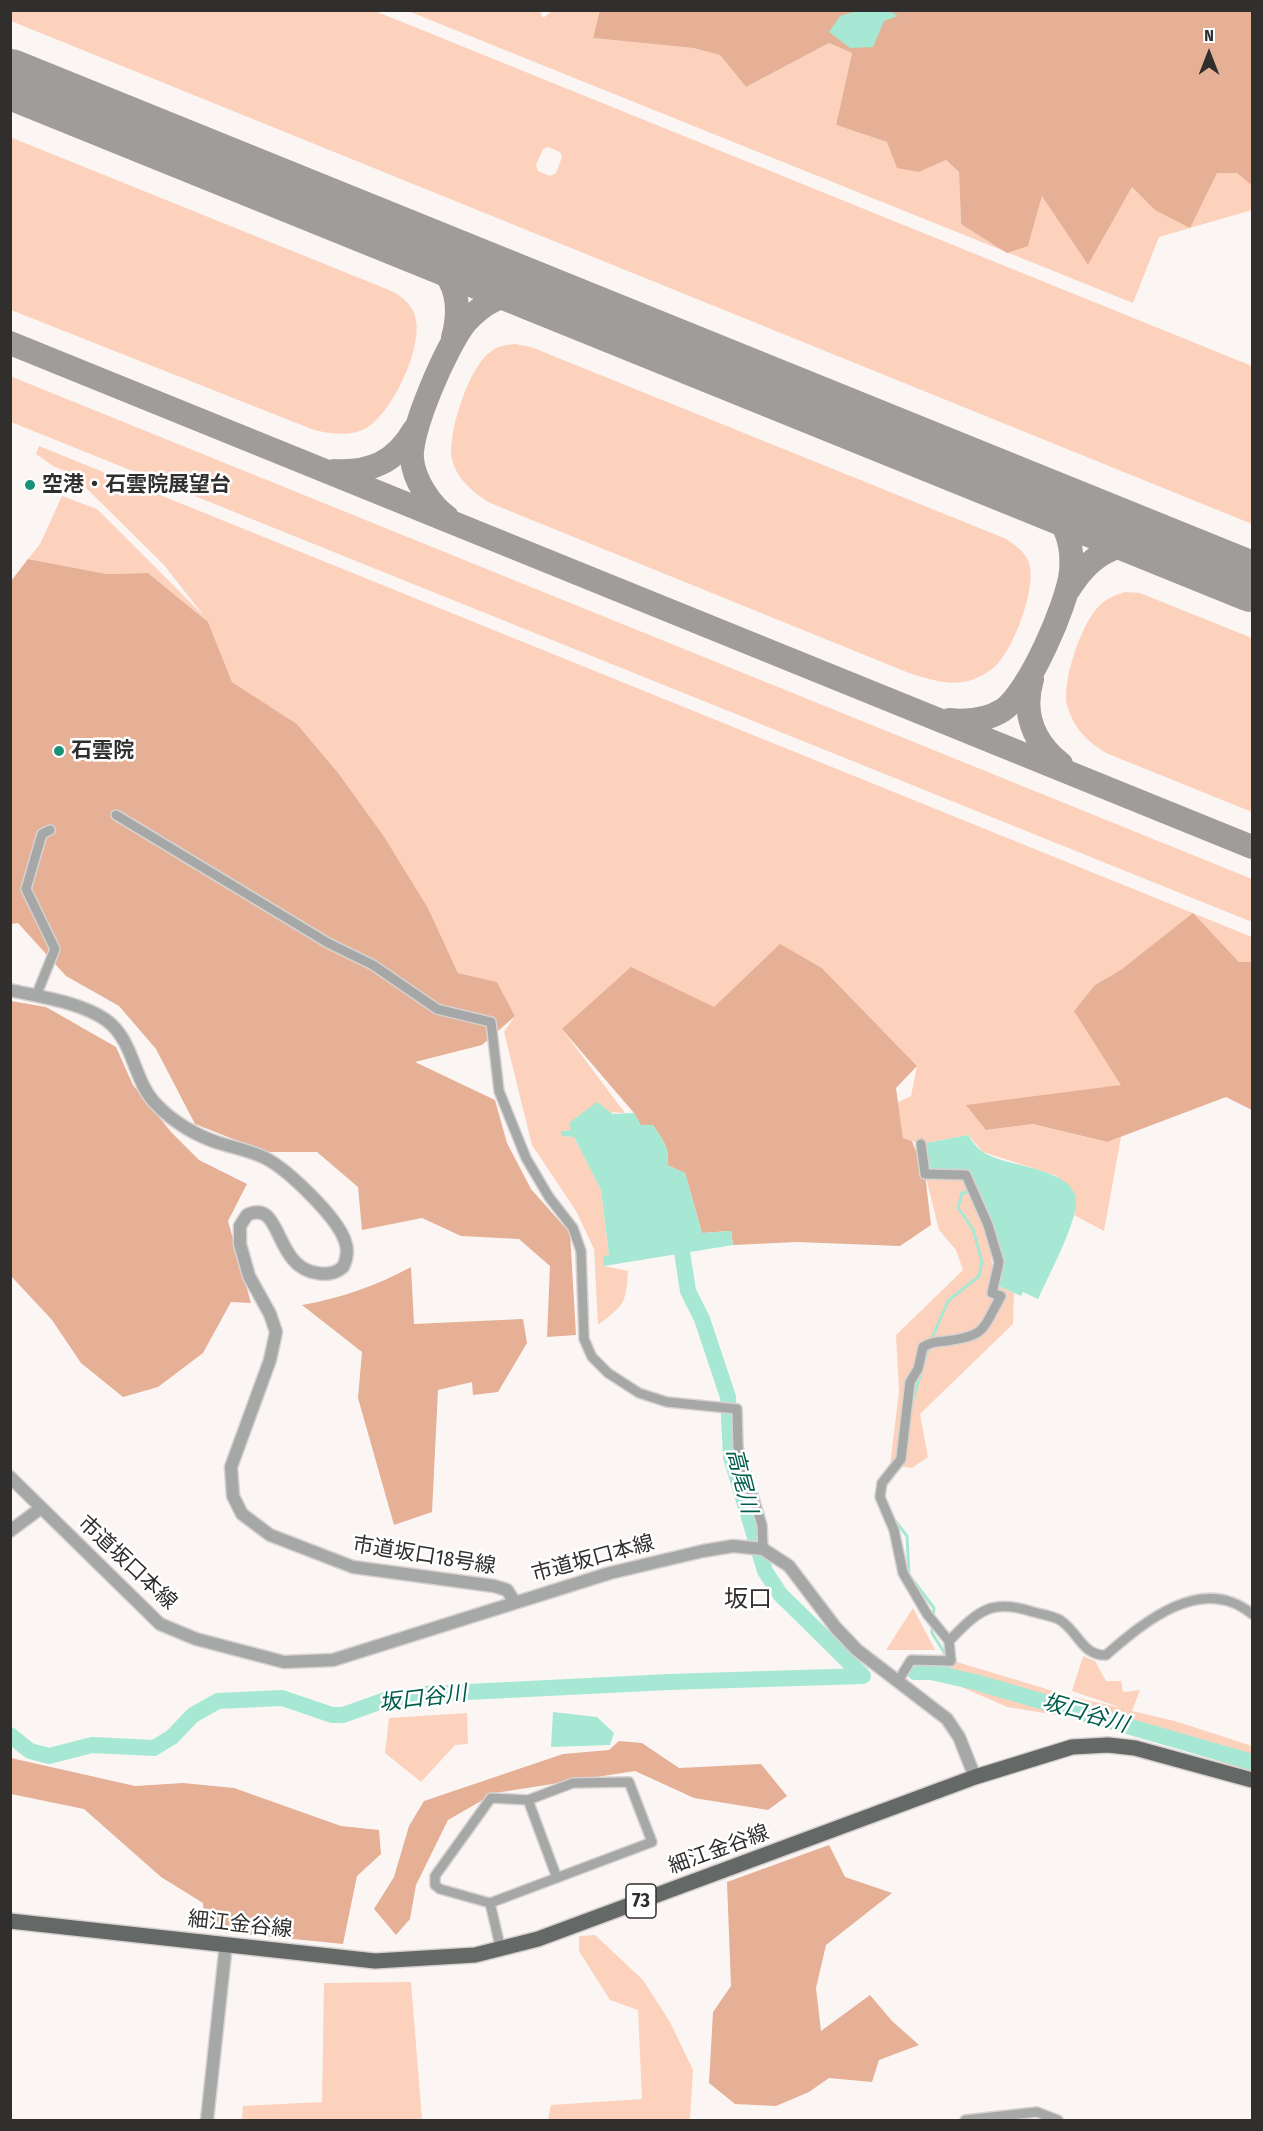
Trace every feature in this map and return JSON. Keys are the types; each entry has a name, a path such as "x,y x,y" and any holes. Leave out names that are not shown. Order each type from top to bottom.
{"main road":[{"name":"細江金谷線","path":"10,1921 375,1961 418,1960 501,1950 549,1935 975,1777 1072,1747 1107,1745 1135,1748 1252,1780"}],"street":[{"path":"116,814 328,943 373,966 437,1009 491,1022 498,1091 526,1158 549,1197 573,1228 581,1251 584,1340 592,1357 608,1373 639,1394 668,1402 737,1409 738,1447 762,1524 763,1549"},
{"path":"36,996 55,949 26,889 42,834 50,830"},
{"name":"市道坂口18号線","path":"10,990 86,1010 107,1021 126,1044 143,1086 157,1105 190,1130 216,1142 256,1154 279,1167 329,1216 345,1241 347,1253 343,1267 331,1274 310,1272 298,1267 289,1257 276,1227 265,1214 259,1212 247,1215 240,1226 240,1245 249,1276 270,1314 276,1332 270,1360 231,1467 233,1496 242,1514 270,1535 352,1568 494,1586 507,1590 514,1601"},
{"path":"898,1681 911,1660 951,1661 949,1641 903,1573 894,1530 880,1497 882,1484 901,1459 908,1390 918,1369 923,1347 929,1343 973,1338 983,1328 1000,1296 992,1293 999,1262 966,1175 925,1173 921,1144"},
{"name":"市道坂口本線","path":"10,1477 160,1624 196,1640 284,1662 333,1660 610,1572 733,1546 763,1549 789,1566 836,1628 857,1650 947,1719 959,1737 975,1777"},
{"path":"10,1530 41,1508"},
{"path":"949,1641 980,1611 1005,1605 1060,1620 1089,1651 1097,1655 1106,1655 1130,1634 1179,1602 1223,1600 1244,1607 1252,1614"},
{"path":"629,1782 652,1842 557,1878 490,1903 440,1889 435,1885 435,1876 491,1798 528,1800 573,1783 629,1782"},
{"path":"528,1800 557,1878"},
{"path":"490,1903 501,1950"},
{"path":"207,2121 226,1944"},
{"path":"965,2121 1037,2112 1058,2121"}],"shaded area":[{"path":"600,10 1252,11 1252,186 1237,173 1217,173 1190,228 1155,210 1132,187 1088,265 1042,196 1028,246 1007,253 961,224 959,172 946,160 919,172 897,168 887,142 836,125 852,53 829,43 746,87 720,55 693,48 593,38"},
{"path":"10,11 375,11 1252,366 1252,524 11,21","holes":["548,147 560,152 562,157 556,173 550,176 538,171 536,165 543,149"]},
{"path":"408,11 540,11 543,18 552,11 600,11 593,38 693,48 720,55 746,87 829,43 852,53 836,125 887,142 919,172 946,160 959,172 961,224 1028,246 1042,195 1088,265 1132,187 1156,210 1217,173 1237,173 1252,186 1252,210 1159,237 1133,303"},
{"path":"857,11 890,11 898,16 884,21 873,47 850,48 829,32 840,16"},
{"path":"10,137 397,294 412,308 417,328 405,376 388,407 378,419 362,430 335,433 314,430 11,310"},
{"path":"515,344 531,347 1008,540 1025,555 1031,573 1023,614 1005,654 989,671 968,681 938,681 909,673 490,503 472,490 454,466 451,448 453,434 461,402 481,361 495,349"},
{"path":"10,376 1252,879 1252,922 11,422"},
{"path":"39,446 1252,937 1252,962 1239,962 1193,914 1122,969 1095,985 1122,1085 986,1130 1033,1124 1106,1142 1121,1137 1104,1231 1074,1215 1076,1204 1057,1176 983,1152 968,1135 921,1144 903,1138 898,1102 911,1096 917,1066 822,968 780,945 714,1007 562,1029 625,1113 607,1112 571,1130 561,1131 561,1136 574,1137 601,1190 609,1255 604,1266 628,1271 622,1303 598,1325 594,1249 576,1211 532,1145 504,1032 515,1016 497,982 458,973 428,908 385,838 339,774 297,724 232,682 208,622 148,573 107,574 28,559 40,544 62,496 97,509 204,616 164,565 72,474 53,466 36,454"},
{"path":"28,559 107,574 148,573 208,622 232,682 297,724 339,774 385,838 428,908 458,973 497,982 515,1016 482,1045 415,1062 495,1100 507,1143 531,1189 570,1233 576,1335 547,1337 550,1266 519,1239 461,1236 422,1218 362,1230 358,1187 317,1152 266,1152 195,1124 156,1049 119,1006 66,976 18,923 11,924 11,581"},
{"path":"1125,592 1140,593 1252,638 1252,812 1106,753 1078,729 1071,716 1066,698 1074,654 1093,613 1109,599"},
{"path":"1193,913 1239,962 1252,962 1252,1110 1226,1097 1107,1142 1033,1124 986,1130 966,1105 1121,1085 1074,1011 1095,985 1122,969"},
{"path":"780,944 822,968 917,1066 896,1088 903,1138 912,1141 925,1174 931,1225 900,1246 797,1242 733,1245 731,1231 702,1233 685,1173 667,1165 667,1149 653,1125 641,1126 634,1113 562,1029 631,967 714,1007"},
{"path":"11,1001 46,1007 116,1047 133,1085 172,1133 199,1160 247,1184 228,1221 251,1303 231,1302 203,1353 158,1387 123,1397 81,1363 52,1320 11,1276"},
{"path":"597,1102 613,1114 634,1113 641,1125 653,1125 667,1149 667,1165 685,1173 702,1233 731,1231 733,1245 604,1266 603,1256 609,1255 601,1190 574,1137 561,1136 561,1131 571,1130 569,1123"},
{"path":"968,1135 983,1152 1054,1176 1066,1183 1074,1192 1076,1205 1070,1227 1038,1299 1023,1292 1021,1296 994,1284 999,1262 966,1176 925,1174 921,1144"},
{"path":"925,1174 969,1181 988,1225 994,1284 1014,1293 1013,1324 920,1414 928,1457 912,1468 890,1465 899,1391 896,1335 963,1270 956,1250 939,1230"},
{"path":"411,1267 414,1324 523,1319 527,1343 498,1392 473,1395 472,1382 438,1390 432,1512 394,1525 358,1398 362,1352 302,1305 358,1290"},
{"path":"913,1608 935,1650 886,1650"},
{"path":"1083,1656 1095,1661 1106,1681 1121,1681 1123,1692 1140,1690 1132,1711 1175,1721 1252,1746 1252,1772 1157,1741 1068,1717 1007,1707 957,1685 920,1674 918,1664 957,1662 1073,1697 1122,1708 1072,1691"},
{"path":"553,1712 597,1717 614,1733 610,1745 551,1747"},
{"path":"467,1713 468,1744 455,1745 421,1782 385,1753 389,1718"},
{"path":"619,1741 642,1743 679,1768 761,1764 787,1796 768,1810 694,1798 635,1771 495,1793 448,1820 416,1885 410,1919 396,1935 374,1909 394,1877 409,1826 424,1801 563,1754 609,1750"},
{"path":"11,1758 135,1786 183,1783 234,1788 341,1826 379,1830 381,1854 357,1876 343,1944 204,1930 203,1903 161,1877 84,1809 11,1794"},
{"path":"829,1845 845,1877 892,1893 826,1945 816,1988 821,2031 870,1995 892,2021 919,2045 879,2060 872,2082 829,2078 809,2092 776,2106 735,2104 709,2083 713,2012 731,1986 727,1882"},
{"path":"595,1935 643,1980 670,2022 693,2070 690,2120 548,2120 551,2105 642,2099 638,2010 610,2000 579,1951 579,1936"},
{"path":"411,1982 422,2120 242,2120 243,2106 322,2102 324,1983"}],"waterway":[{"path":"931,1340 948,1301 979,1276 982,1262 973,1229 958,1208 962,1193 971,1191"},
{"name":"高尾川","path":"682,1252 688,1291 702,1319 728,1397 731,1457 765,1571 780,1594 863,1676"},
{"path":"912,1403 929,1346"},
{"path":"892,1476 903,1463"},
{"path":"893,1518 907,1536 909,1575 934,1608 933,1617"},
{"name":"坂口谷川","path":"932,1624 932,1633 944,1652 949,1672 1017,1694"},
{"name":"坂口谷川","path":"915,1672 931,1672 975,1682 1252,1762"},
{"name":"坂口谷川","path":"10,1735 30,1751 49,1756 92,1745 154,1748 172,1737 193,1715 218,1701 282,1698 332,1715 343,1715 388,1699 427,1694 669,1682 863,1676"}],"taxiway":[{"path":"407,240 433,259 450,280 457,306 453,338"},
{"path":"447,517 424,491 416,475 412,459 416,429 431,389 457,334 478,310 502,297 517,295 557,300"},
{"path":"10,343 1252,847"},
{"path":"334,471 359,470 381,463 399,450 414,430"},
{"path":"949,720 984,718 1003,710 1013,700 1045,647 1068,587 1071,552 1063,525 1044,503 1025,490"},
{"path":"1069,589 1088,565 1110,550 1136,544 1167,547"},
{"path":"1032,679 1028,704 1032,726 1043,746 1061,764"}],"runway":[{"path":"10,79 1252,582"}],"place":[{"name":"空港・石雲院展望台","path":"30,485"},
{"name":"石雲院","path":"59,751"}],"district":[{"name":"坂口","path":"748,1600"}]}
